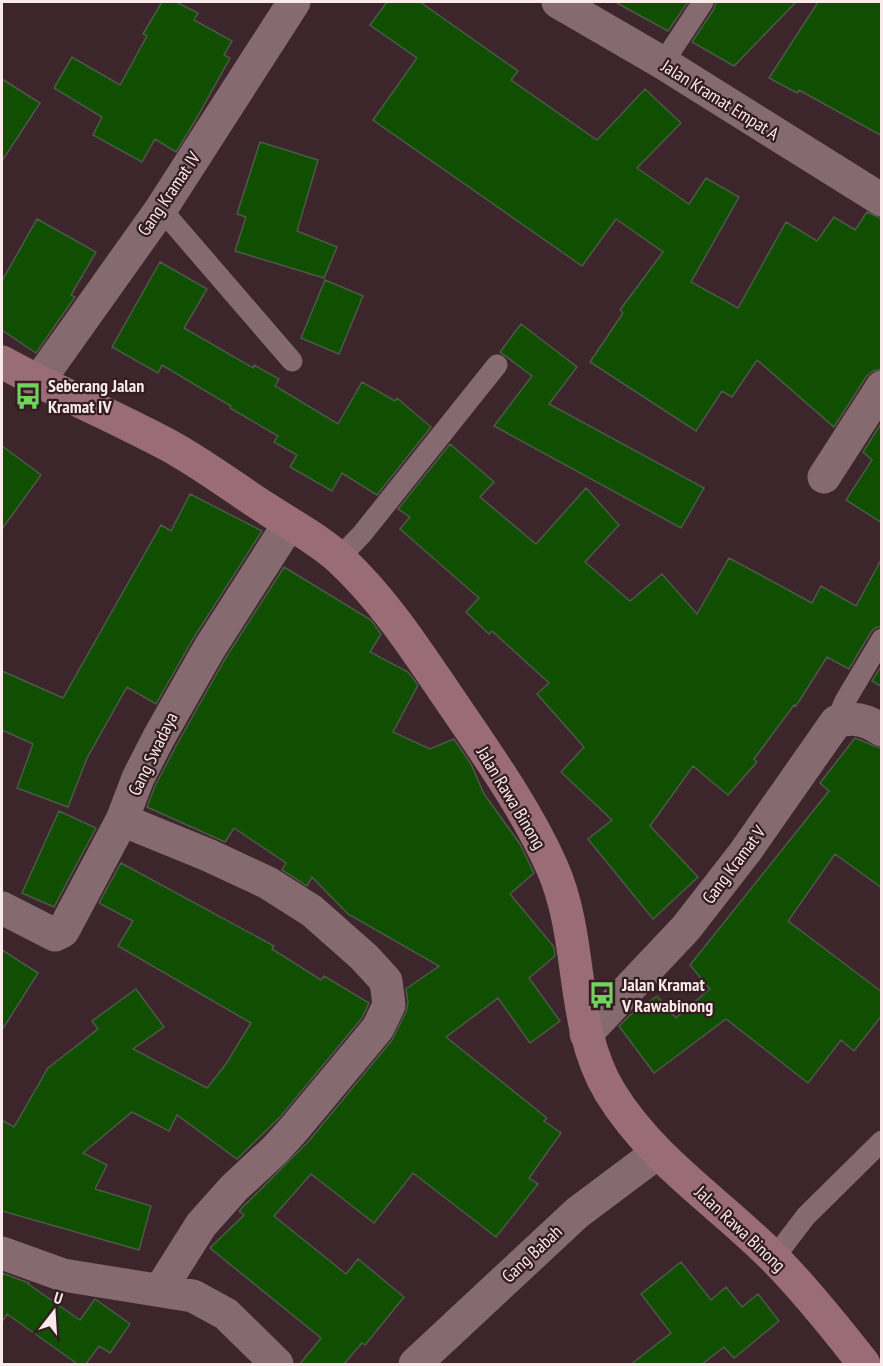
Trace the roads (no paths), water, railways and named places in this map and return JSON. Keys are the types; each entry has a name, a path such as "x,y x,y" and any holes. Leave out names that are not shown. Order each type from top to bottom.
{"main road":[{"name":"Jalan Rawa Binong","path":"2,362 170,446 339,558 382,603 414,646 514,797 552,867 562,895 574,949 586,1034 594,1059 624,1115 657,1153 774,1258 840,1332 864,1365"}],"street":[{"name":"Gang Kramat IV","path":"38,382 161,209 294,2"},
{"name":"Jalan Kramat Empat A","path":"558,2 663,63 882,200"},
{"path":"824,477 882,387"},
{"name":"Gang Swadaya","path":"2,908 55,935 63,932 122,820 138,778 164,727 209,649 289,524"},
{"path":"836,722 846,718 858,718 882,730"},
{"name":"Gang Kramat V","path":"586,1034 686,928 745,852 836,722"},
{"path":"122,820 249,873 312,911 364,957 386,981 389,1005 378,1028 301,1120 275,1150 234,1188 201,1225 159,1290"},
{"name":"Gang Babah","path":"415,1365 577,1213 657,1153"},
{"path":"2,1253 63,1275 193,1296 226,1314 277,1365"}],"lane":[{"path":"663,63 703,2"},
{"path":"161,209 292,361"},
{"path":"339,558 362,534 497,365"},
{"path":"836,722 845,701 882,639"},
{"path":"774,1258 806,1216 882,1141"}],"place":[{"name":"Seberang Jalan Kramat IV","path":"28,396"},
{"name":"Jalan Kramat V Rawabinong","path":"602,995"}]}
